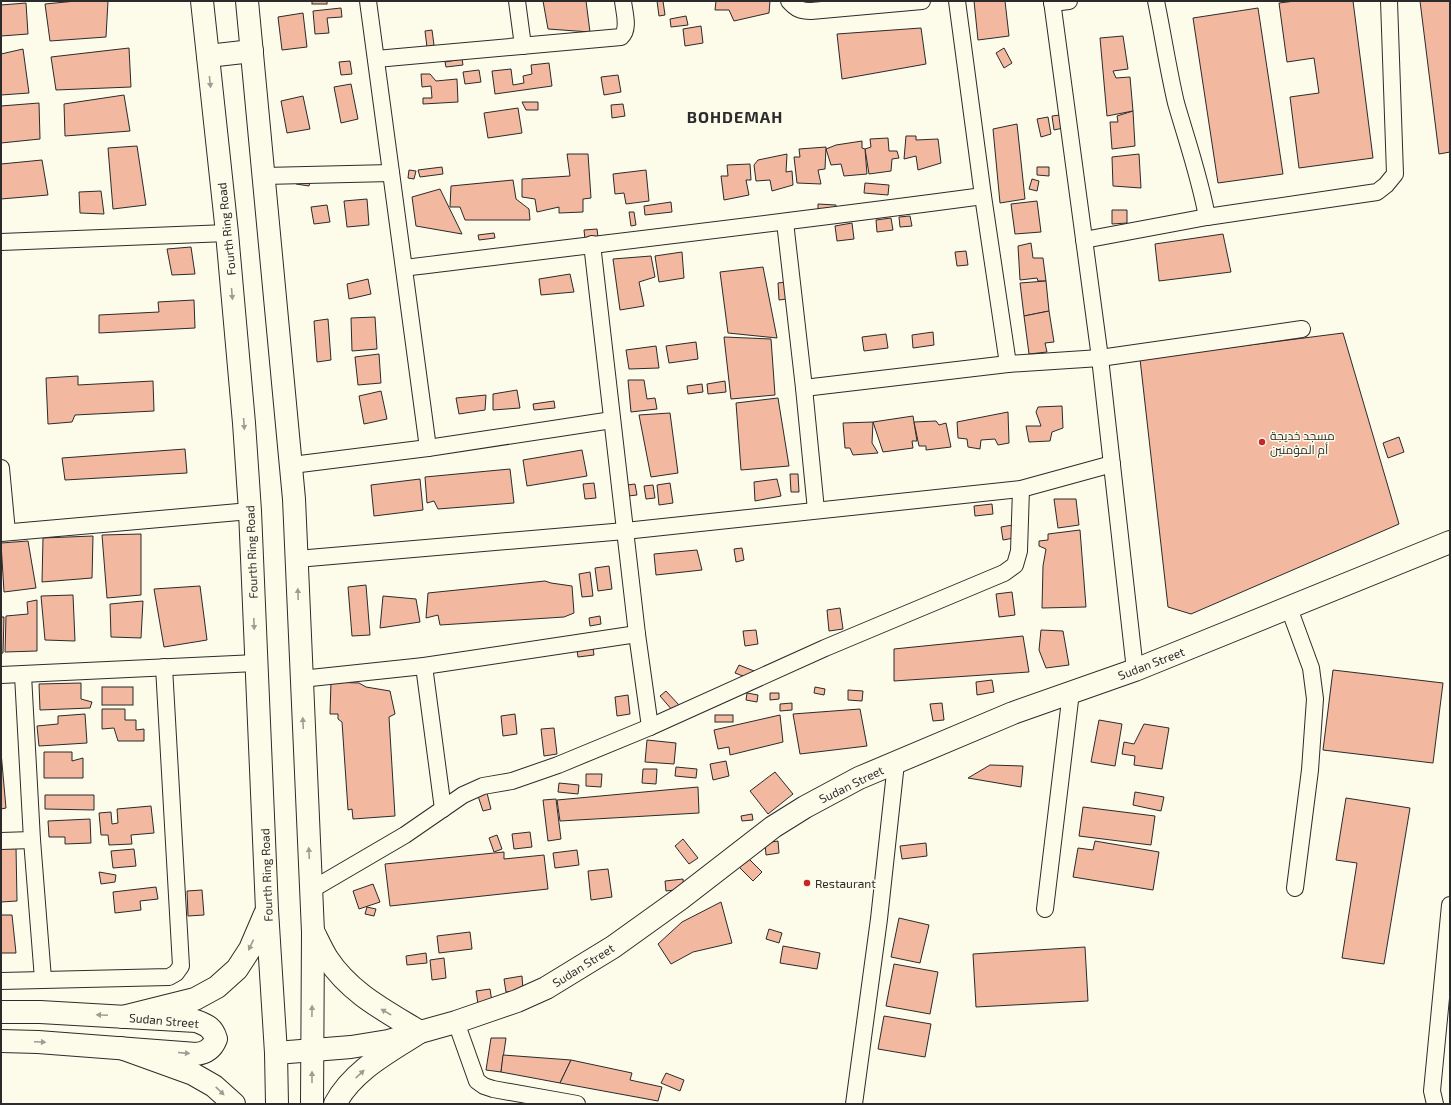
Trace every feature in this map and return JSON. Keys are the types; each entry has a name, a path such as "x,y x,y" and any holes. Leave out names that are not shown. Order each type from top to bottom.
{"main road":[{"name":"Fourth Ring Road","path":"202,1 227,233 244,423 250,511 267,910 276,1052 277,1104"},
{"path":"247,1 292,465 313,932 312,1104"},
{"path":"208,56 252,52"},
{"name":"Sudan Street","path":"276,1052 312,1050 388,1041 456,1022 516,1001 546,988 612,947 680,899 773,827 805,807 859,778 1013,713 1135,670 1449,544"},
{"path":"124,1017 195,999 217,987 237,969 250,949 267,910"},
{"path":"313,932 326,957 342,978 361,996 420,1032 380,1056 358,1075 339,1097 335,1104"},
{"name":"Sudan Street","path":"1,1012 40,1012 196,1021 206,1024 214,1031 216,1039 212,1047 205,1053 196,1054 1,1041"},
{"path":"121,1048 192,1074 214,1086 234,1104"}],"street":[{"path":"368,1 428,448"},
{"path":"517,1 523,46"},
{"path":"376,58 621,37 625,34 626,28 623,1"},
{"path":"789,1 795,8 803,11 922,1"},
{"path":"957,1 983,196 1008,364"},
{"path":"1069,1 1052,2 1100,358 1135,670"},
{"path":"1156,1 1176,100 1191,157 1202,189 1208,217"},
{"path":"1084,240 1208,217 1376,192 1386,185 1395,174 1389,1"},
{"path":"264,176 391,173"},
{"path":"404,268 592,244 785,222 983,196"},
{"path":"785,222 816,510"},
{"path":"1,242 227,233"},
{"path":"592,244 637,634 650,727"},
{"path":"804,388 1008,364 1100,358 1302,329"},
{"path":"292,465 428,448 612,420"},
{"path":"297,559 625,532 816,510 1021,489 1112,464"},
{"path":"1,468 4,532 250,511"},
{"path":"311,890 405,835 463,794 483,786 518,779 558,765 650,727 825,648 1004,573 1015,565 1019,551 1021,489"},
{"path":"1289,608 1311,668 1315,699 1310,770 1294,888"},
{"path":"301,679 424,666 637,634"},
{"path":"1,675 256,663"},
{"path":"424,666 443,809"},
{"path":"1,981 169,977 176,974 181,966 164,667"},
{"path":"23,675 32,840 43,979"},
{"path":"1045,909 1071,692"},
{"path":"854,1104 879,919 896,763"},
{"path":"1,841 32,840"},
{"path":"1435,1104 1432,1091 1450,905"},
{"path":"456,1022 477,1080 484,1086 493,1090 577,1104"}],"building":[{"path":"76,1 108,1 106,37 50,41 45,4"},
{"path":"312,1 327,1 327,4 312,4"},
{"path":"543,1 586,1 590,32 548,29"},
{"path":"657,1 663,1 665,15 659,16"},
{"path":"716,1 770,1 769,13 734,21 729,10 715,10"},
{"path":"974,1 1005,1 1009,36 978,40"},
{"path":"1295,1 1353,1 1373,158 1299,168 1290,97 1319,93 1314,58 1287,62 1279,3"},
{"path":"1420,1 1450,1 1450,152 1439,154"},
{"path":"26,3 28,34 1,36 1,5"},
{"path":"341,8 342,17 327,18 329,33 315,34 313,11"},
{"path":"1258,8 1283,174 1218,183 1193,18"},
{"path":"303,13 307,47 282,50 278,17"},
{"path":"686,16 688,25 671,27 670,19"},
{"path":"701,26 703,43 685,46 683,29"},
{"path":"921,28 926,64 842,79 837,34"},
{"path":"432,30 434,45 427,47 425,31"},
{"path":"1123,36 1128,69 1113,71 1116,78 1130,77 1133,111 1107,116 1100,38"},
{"path":"129,48 131,87 56,90 51,57"},
{"path":"1004,48 1012,63 1004,68 996,53"},
{"path":"23,49 29,93 1,95 1,54"},
{"path":"462,59 463,65 446,67 445,62"},
{"path":"350,61 352,74 341,75 339,62"},
{"path":"549,63 552,86 495,94 492,71 511,69 513,85 524,83 523,76 532,74 531,65"},
{"path":"479,70 481,82 465,84 463,72"},
{"path":"421,74 430,74 436,81 457,79 458,102 423,104 423,98 432,98 431,86 422,87"},
{"path":"618,75 621,92 604,95 601,77"},
{"path":"351,84 358,119 341,123 334,87"},
{"path":"124,95 130,131 65,136 64,104"},
{"path":"303,96 310,129 287,133 281,101"},
{"path":"522,102 538,102 538,110 526,110"},
{"path":"39,103 40,139 1,143 1,106"},
{"path":"623,104 625,116 612,118 611,105"},
{"path":"518,108 522,133 488,138 484,113"},
{"path":"1133,111 1135,146 1112,149 1110,122 1118,122 1117,116"},
{"path":"1060,115 1063,128 1054,130 1052,116"},
{"path":"1048,117 1051,134 1041,137 1037,119"},
{"path":"1017,124 1025,199 1000,203 993,129"},
{"path":"906,136 916,136 916,140 938,139 941,163 918,170 916,156 904,159"},
{"path":"888,138 889,151 897,151 899,158 892,159 891,171 869,174 865,149 871,147 870,139"},
{"path":"862,141 862,148 865,149 867,174 844,176 841,164 831,165 826,149 836,145"},
{"path":"137,146 146,205 113,209 108,148"},
{"path":"826,147 825,169 818,170 821,184 797,183 794,157 800,157 799,149"},
{"path":"567,154 588,154 591,198 583,199 583,212 559,213 559,207 537,212 535,199 522,197 522,179 570,176"},
{"path":"787,154 786,172 792,171 793,185 772,191 770,180 756,181 754,165 758,160"},
{"path":"1139,154 1141,188 1113,186 1112,157"},
{"path":"42,160 48,195 1,199 1,164"},
{"path":"750,164 751,180 746,180 749,195 724,200 721,176 728,176 727,165"},
{"path":"442,167 443,174 420,177 418,170"},
{"path":"1037,167 1049,167 1049,176 1037,175"},
{"path":"409,170 416,171 414,179 408,178"},
{"path":"646,170 649,201 626,204 624,193 615,194 613,174"},
{"path":"297,176 311,178 309,186 296,184"},
{"path":"1032,179 1039,181 1037,191 1029,189"},
{"path":"513,180 516,199 529,209 530,220 465,220 460,207 450,207 451,186"},
{"path":"865,183 889,185 888,195 864,193"},
{"path":"440,189 462,234 416,226 412,197"},
{"path":"101,191 104,214 80,213 79,192"},
{"path":"367,199 369,225 347,227 344,201"},
{"path":"1037,201 1041,232 1015,234 1011,204"},
{"path":"671,202 672,212 645,215 644,206"},
{"path":"818,204 836,205 836,214 818,213"},
{"path":"327,205 330,222 314,224 311,207"},
{"path":"1112,210 1127,210 1127,223 1112,224"},
{"path":"629,212 634,212 636,225 631,226"},
{"path":"910,216 912,226 900,227 899,217"},
{"path":"891,218 893,230 877,232 876,220"},
{"path":"852,223 854,239 837,241 835,226"},
{"path":"597,229 598,237 585,239 584,230"},
{"path":"494,233 495,238 479,240 478,235"},
{"path":"1223,234 1231,272 1159,281 1155,244"},
{"path":"1031,243 1033,258 1043,258 1046,281 1038,281 1037,278 1020,280 1018,246"},
{"path":"191,247 195,274 172,275 167,249"},
{"path":"966,251 968,265 957,266 955,252"},
{"path":"682,252 684,278 659,282 655,256"},
{"path":"651,256 655,277 639,282 644,306 620,310 613,259"},
{"path":"763,267 777,338 728,333 720,272"},
{"path":"570,274 574,292 541,295 539,279"},
{"path":"368,279 371,294 349,299 347,284"},
{"path":"1046,281 1049,311 1024,316 1020,283"},
{"path":"786,282 787,299 779,300 778,283"},
{"path":"194,300 195,328 99,333 99,315 159,312 158,302"},
{"path":"1049,311 1054,342 1045,343 1047,352 1029,354 1024,316"},
{"path":"375,317 377,349 352,351 351,318"},
{"path":"328,319 331,360 317,362 314,321"},
{"path":"933,332 934,345 913,348 912,335"},
{"name":"مسجد خديجة أم المؤمنين","path":"1343,333 1399,524 1191,614 1168,607 1140,359"},
{"path":"886,334 888,348 864,351 862,337"},
{"path":"724,337 771,339 775,395 731,399"},
{"path":"696,342 698,359 669,363 666,346"},
{"path":"656,346 659,368 629,369 626,350"},
{"path":"379,354 381,383 358,385 355,357"},
{"path":"78,376 78,385 153,381 154,411 75,415 72,422 48,424 46,378"},
{"path":"628,380 644,380 647,399 655,398 657,409 631,412"},
{"path":"725,381 726,392 708,394 707,384"},
{"path":"702,384 703,392 688,394 687,386"},
{"path":"517,390 520,408 493,410 493,394"},
{"path":"381,391 387,419 364,424 359,396"},
{"path":"486,395 485,410 459,414 456,398"},
{"path":"778,398 789,466 741,470 736,403"},
{"path":"554,401 555,408 534,410 533,404"},
{"path":"1062,406 1063,428 1052,432 1050,441 1029,442 1026,426 1041,426 1036,412 1038,407"},
{"path":"1008,412 1009,443 998,445 995,439 981,440 980,449 968,447 967,439 958,438 957,422"},
{"path":"670,413 678,473 651,477 639,415"},
{"path":"913,416 917,441 912,441 913,448 883,452 873,422"},
{"path":"936,421 939,425 946,423 951,447 926,450 926,446 919,446 914,422"},
{"path":"873,422 872,443 878,453 853,455 850,448 845,448 843,423"},
{"path":"1399,437 1404,452 1388,458 1383,443"},
{"path":"185,449 187,473 65,480 62,458"},
{"path":"582,450 587,476 527,486 523,460"},
{"path":"510,469 514,503 438,509 434,501 427,503 425,477"},
{"path":"790,474 798,474 799,492 791,492"},
{"path":"420,479 423,510 374,516 371,485"},
{"path":"777,479 781,496 755,501 754,482"},
{"path":"594,483 596,498 585,499 583,484"},
{"path":"670,483 673,503 659,505 657,485"},
{"path":"635,484 637,495 628,496 627,485"},
{"path":"653,485 655,498 646,499 644,486"},
{"path":"1054,499 1076,499 1079,525 1058,528"},
{"path":"992,504 993,514 975,516 974,506"},
{"path":"1013,525 1014,538 1003,540 1001,527"},
{"path":"1080,530 1086,607 1042,608 1043,566 1046,549 1039,546 1039,541 1048,540 1048,534"},
{"path":"141,534 141,595 107,598 102,535"},
{"path":"93,536 92,578 42,582 43,538"},
{"path":"28,541 36,588 4,592 1,543"},
{"path":"742,548 744,560 736,562 734,549"},
{"path":"697,550 702,570 656,575 654,554"},
{"path":"609,566 612,589 598,591 595,568"},
{"path":"590,572 593,596 582,597 579,574"},
{"path":"545,581 572,586 574,613 564,617 440,625 438,615 426,618 428,593"},
{"path":"366,585 370,635 352,636 348,587"},
{"path":"200,586 207,640 164,647 154,589"},
{"path":"1012,592 1015,615 999,617 996,594"},
{"path":"73,595 75,641 45,640 41,596"},
{"path":"383,596 416,599 420,622 380,628"},
{"path":"37,600 37,651 5,652 6,616 28,614 27,602"},
{"path":"143,601 141,638 111,637 110,604"},
{"path":"840,608 843,629 829,631 827,610"},
{"path":"600,616 601,624 590,626 589,618"},
{"path":"1,617 4,617 3,653 1,653"},
{"path":"756,630 758,644 745,646 743,631"},
{"path":"1041,630 1063,631 1069,665 1046,668 1039,650"},
{"path":"1023,636 1029,672 894,681 894,649"},
{"path":"593,648 594,655 578,657 577,650"},
{"path":"739,665 754,671 751,679 735,673"},
{"path":"1333,670 1443,683 1433,763 1323,750"},
{"path":"992,680 994,692 977,695 976,682"},
{"path":"331,682 359,683 366,687 390,691 395,714 389,717 395,816 353,819 352,809 348,810 342,722 338,719 338,714 330,714"},
{"path":"81,683 81,699 92,702 90,708 40,710 39,684"},
{"path":"102,687 133,687 133,705 102,705"},
{"path":"815,687 825,689 824,695 814,693"},
{"path":"848,690 863,691 862,701 848,700"},
{"path":"666,691 679,705 673,711 660,696"},
{"path":"747,693 758,695 757,702 746,700"},
{"path":"770,693 779,693 779,699 770,700"},
{"path":"628,695 630,714 617,716 615,697"},
{"path":"792,703 792,710 780,711 780,704"},
{"path":"942,703 944,720 933,721 930,704"},
{"path":"102,709 125,709 125,720 136,720 136,730 144,729 144,741 118,741 114,728 102,729"},
{"path":"860,709 867,746 800,754 793,714"},
{"path":"85,714 87,743 39,746 37,726 58,724 58,716"},
{"path":"515,714 517,734 503,736 501,716"},
{"path":"715,715 733,715 733,722 715,722"},
{"path":"780,715 783,742 730,755 729,747 718,749 714,730"},
{"path":"1099,720 1122,724 1115,766 1091,762"},
{"path":"1144,724 1169,728 1162,769 1134,765 1135,756 1122,754 1124,742 1134,744"},
{"path":"554,728 557,754 544,756 541,729"},
{"path":"647,740 676,743 674,764 645,762"},
{"path":"1,752 6,808 1,809"},
{"path":"44,752 72,752 72,761 83,758 83,778 44,778"},
{"path":"726,761 729,776 713,780 710,764"},
{"path":"990,765 1023,766 1021,787 968,778"},
{"path":"676,767 697,769 696,778 675,776"},
{"path":"643,769 657,769 656,784 642,783"},
{"path":"775,772 793,794 768,814 750,791"},
{"path":"586,774 602,774 601,787 586,786"},
{"path":"559,783 579,785 578,794 558,792"},
{"path":"698,787 699,813 560,821 557,800"},
{"path":"1135,792 1164,797 1161,811 1133,805"},
{"path":"487,793 491,809 483,811 478,796"},
{"path":"45,795 94,795 94,810 45,809"},
{"path":"1346,798 1410,808 1384,964 1342,958 1357,863 1336,860"},
{"path":"556,799 561,839 548,841 543,800"},
{"path":"151,806 154,833 131,835 132,844 109,845 108,835 101,835 99,813 111,812 112,824 118,823 117,809"},
{"path":"1083,807 1155,816 1151,845 1079,836"},
{"path":"752,814 753,820 742,821 741,816"},
{"path":"90,819 91,843 65,844 65,837 49,837 48,821"},
{"path":"530,832 532,847 514,849 512,834"},
{"path":"497,835 502,849 494,852 489,838"},
{"path":"683,839 698,858 689,864 675,846"},
{"path":"778,841 779,853 766,855 765,843"},
{"path":"1095,841 1159,852 1153,890 1073,877 1078,848 1093,850"},
{"path":"926,843 927,856 902,859 900,846"},
{"path":"16,847 17,901 1,902 1,848"},
{"path":"134,849 136,866 113,868 111,851"},
{"path":"577,850 579,865 555,868 553,853"},
{"path":"504,852 504,859 544,855 548,889 390,906 385,864"},
{"path":"748,858 762,872 753,881 739,867"},
{"path":"608,869 612,897 591,900 588,871"},
{"path":"99,872 116,875 115,882 101,884"},
{"path":"683,879 684,889 666,891 665,881"},
{"path":"373,884 380,902 359,909 353,891"},
{"path":"156,887 158,899 140,901 141,910 115,913 113,892"},
{"path":"202,890 204,915 188,916 187,891"},
{"path":"721,902 732,943 693,952 671,964 658,944 682,922"},
{"path":"367,907 376,909 374,916 365,914"},
{"path":"1,915 12,915 16,953 1,953"},
{"path":"899,918 929,925 920,963 891,957"},
{"path":"769,929 782,933 779,943 766,939"},
{"path":"470,932 472,949 439,953 437,936"},
{"path":"783,946 820,953 817,969 780,963"},
{"path":"1085,947 1088,1001 976,1007 973,954"},
{"path":"426,953 427,963 407,965 406,956"},
{"path":"444,958 446,978 432,980 430,960"},
{"path":"894,964 938,972 930,1014 886,1006"},
{"path":"522,976 523,990 506,992 504,979"},
{"path":"490,989 492,1002 478,1004 476,991"},
{"path":"884,1016 931,1024 925,1057 878,1049"},
{"path":"491,1038 506,1038 501,1072 486,1070"},
{"path":"503,1055 571,1060 560,1083 501,1072"},
{"path":"571,1060 632,1073 630,1080 662,1087 658,1101 560,1083"},
{"path":"666,1073 684,1080 680,1091 661,1083"}],"place":[{"name":"مسجد خديجة أم المؤمنين","path":"1262,442"},
{"name":"Restaurant","path":"807,883"}],"district":[{"name":"BOHDEMAH","path":"735,116"}]}
